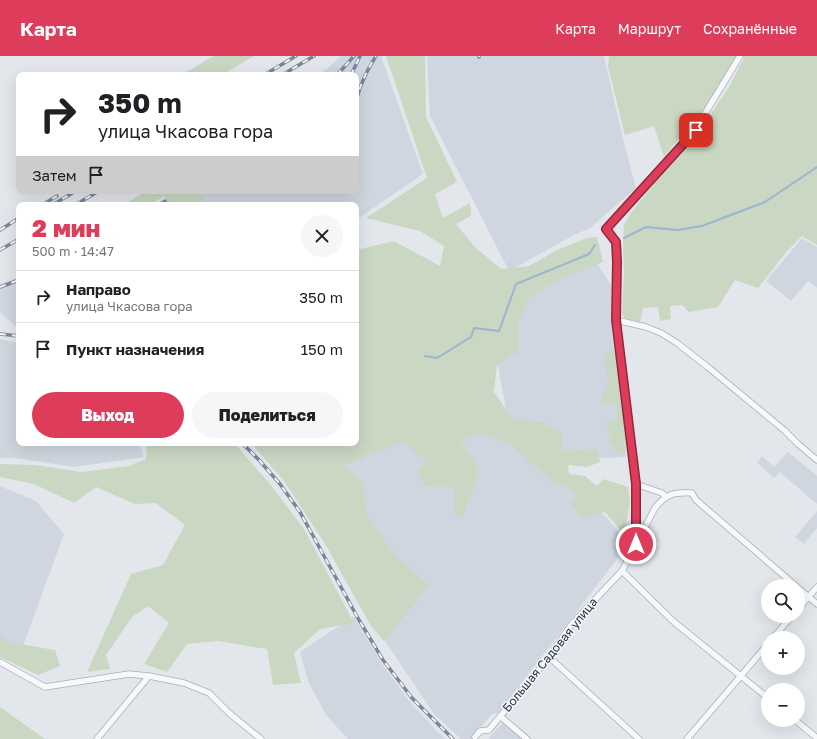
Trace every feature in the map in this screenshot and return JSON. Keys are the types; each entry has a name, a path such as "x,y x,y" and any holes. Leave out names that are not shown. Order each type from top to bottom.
{"street":[{"path":"636,544 636,484 616,320 616,242 606,229 696,130 740,56"},
{"path":"616,320 646,327 661,333 677,343 775,422 817,460"},
{"path":"636,484 662,493 666,496 683,492 692,493 696,500 788,579"},
{"name":"Большая Садовая улица","path":"475,737 480,731 489,730 549,657 571,625 622,571 655,508 666,496"},
{"path":"622,571 674,622 761,692"},
{"path":"805,601 817,587"},
{"path":"805,594 817,604"},
{"path":"779,631 786,623"},
{"path":"687,739 761,653"},
{"path":"549,657 639,739"},
{"path":"0,662 45,686 129,674 149,676 184,683 209,693 261,739"},
{"path":"97,739 149,676"},
{"path":"500,716 527,739"},
{"path":"804,727 817,738"}],"shaded area":[{"path":"341,56 381,56 423,174 359,218 359,202 202,202 197,194 359,194 359,72 322,72"},
{"path":"427,56 604,56 636,188 590,228 574,235 509,271 430,116"},
{"path":"802,238 817,247 817,288 808,281 791,301 766,281"},
{"path":"595,260 611,285 611,322 626,457 565,459 508,421 496,354 522,293"},
{"path":"16,278 16,327 0,312 0,284"},
{"path":"0,339 16,342 16,446 140,446 144,457 74,467 15,458 0,458"},
{"path":"475,426 509,436 605,516 619,532 621,554 499,712 491,715 471,739 461,739 434,714 373,623 297,494 398,434"},
{"path":"788,452 817,476 817,504 780,472 774,478 757,463 762,456 774,467"},
{"path":"0,486 36,501 64,534 16,665 0,654"},
{"path":"817,511 817,528 804,544 795,537"},
{"path":"354,616 381,662 409,701 446,739 348,739 326,715 308,681 300,652"},
{"path":"503,722 523,739 488,739"}],"green space":[{"path":"214,56 254,56 227,72 186,72"},
{"path":"386,56 425,56 426,117 457,182 435,194 443,218 470,203 471,216 456,224 475,247 501,269 529,266 559,249 587,238 597,237 603,262 561,278 529,298 518,324 519,351 497,365 494,392 512,418 544,423 561,433 564,451 597,449 600,462 587,467 568,465 569,474 585,476 597,486 604,479 628,487 630,502 625,529 620,530 605,512 582,518 571,503 578,495 571,489 552,481 508,443 478,433 461,441 479,470 462,518 454,514 455,487 424,486 417,470 427,463 404,441 345,465 364,484 365,513 395,555 428,585 384,641 371,626 325,544 284,481 254,446 359,446 359,249 394,241 440,266 444,246 420,231 366,218 427,178"},
{"path":"609,56 737,56 692,129 688,127 664,157 654,126 625,135 608,66"},
{"path":"745,56 817,56 817,245 802,236 788,250 758,288 735,280 718,307 689,312 682,305 670,306 671,319 660,321 658,307 643,308 640,322 625,318 622,314 624,225 630,214 668,167 697,135 729,87"},
{"path":"142,194 200,194 205,202 167,202 164,196 155,202 128,202"},
{"path":"612,348 618,360 624,421 626,452 620,455 610,443 607,422 618,418 617,406 614,403 602,404 602,393 607,390 608,378 603,361"},
{"path":"147,446 237,446 270,484 304,529 354,623 320,629 294,653 301,683 273,685 267,649 218,641 187,644 167,672 144,664 169,623 148,606 132,617 106,655 110,669 87,672 131,574 163,565 185,525 156,503 135,504 96,487 74,503 34,484 0,477 0,464 35,465 81,472 129,466 146,459"},
{"path":"0,635 7,642 55,650 60,666 38,675 0,657"},
{"path":"0,707 45,739 0,739"}],"waterway":[{"path":"624,238 646,227 678,230 702,226 765,202 817,167"},
{"path":"425,356 437,358 471,337 474,328 499,331 516,284 589,254 595,245"}],"railway":[{"path":"269,72 296,56"},
{"path":"287,72 314,56"},
{"path":"340,72 354,56"},
{"path":"352,72 360,56"},
{"path":"359,92 364,78 376,56"},
{"path":"57,202 71,194"},
{"path":"80,202 94,194"},
{"path":"47,202 57,196"},
{"path":"0,230 16,220"},
{"path":"0,250 16,241"},
{"path":"0,287 16,281"},
{"path":"0,334 16,336"},
{"path":"245,446 280,484 300,512 359,620 383,660 412,698 453,739"}],"route":[{"path":"636,544 636,484 616,320 616,242 606,229 696,130"}]}
